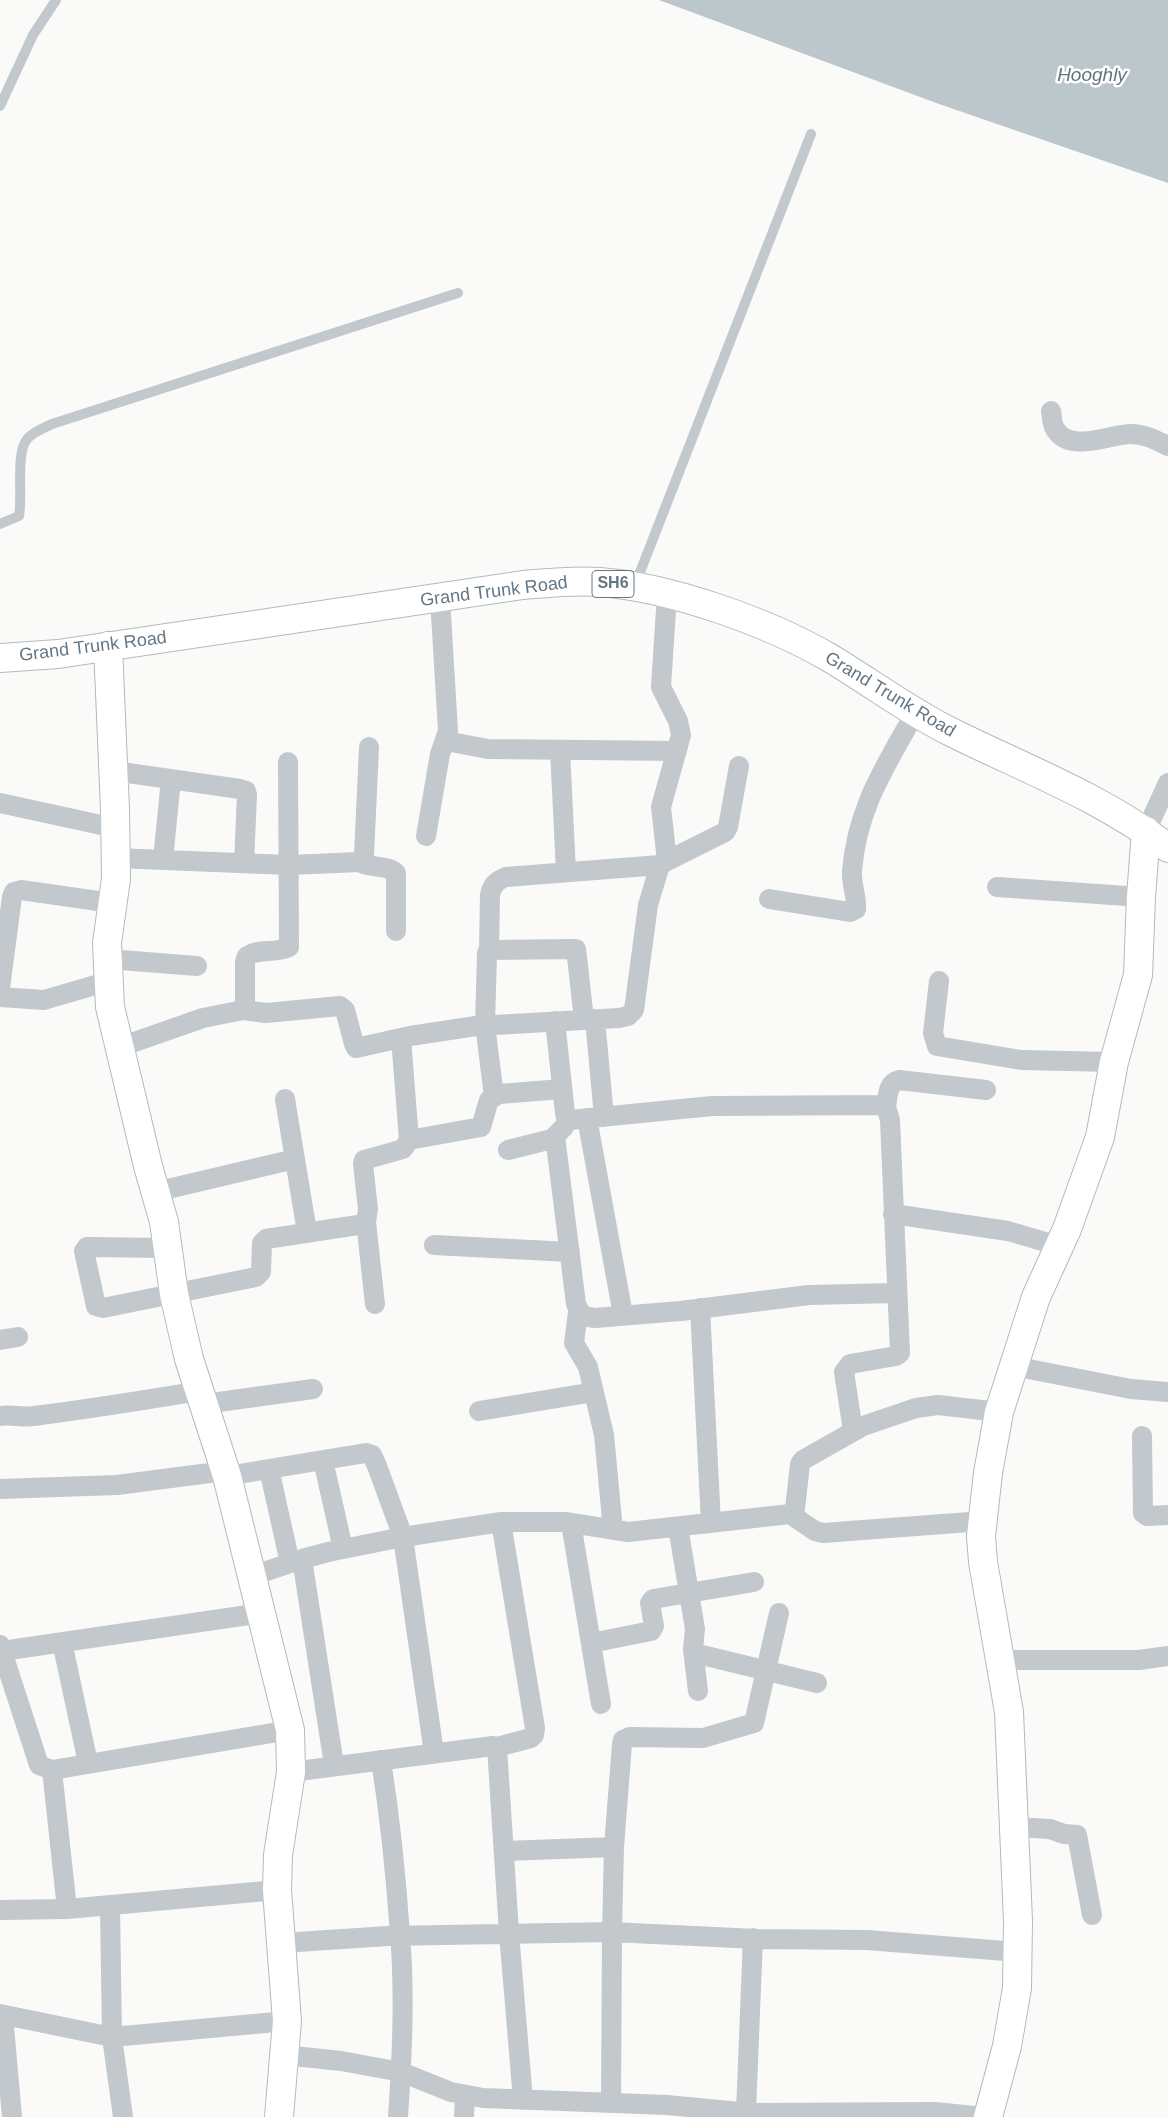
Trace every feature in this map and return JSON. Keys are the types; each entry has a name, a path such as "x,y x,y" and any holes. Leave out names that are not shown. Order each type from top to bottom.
{"street":[{"path":"1051,411 1054,426 1060,434 1074,440 1088,442 1128,434 1138,434 1151,437 1168,446"},
{"name":"Grand Trunk Road","path":"0,658 58,654 523,585 597,582 635,586 734,615 797,641 830,658 915,713 948,731 1092,799 1146,831 1168,848"},
{"path":"120,1047 203,1018 243,1010 266,1013 340,1006 344,1010 356,1048 401,1038 485,1025 628,1016 634,1010 648,905 663,863 661,807 680,735 680,728 660,687 667,594"},
{"path":"426,836 440,754 448,731 440,598"},
{"path":"108,646 116,828 116,879 107,943 110,1007 164,1222 174,1294 189,1359 226,1473 290,1730 291,1772 278,1855 277,1890 287,2022 279,2117"},
{"path":"769,899 850,912 856,909 852,872 859,825 881,773 915,713"},
{"path":"446,741 488,749 677,750"},
{"path":"360,862 364,856 369,746"},
{"path":"560,750 566,872"},
{"path":"243,1010 245,1007 245,962 247,956 253,952 284,949 290,944 288,762"},
{"path":"494,1096 485,1025 487,952 490,950 490,895 492,887 497,881 506,877 663,863 726,832 739,766"},
{"path":"114,771 246,791 244,863"},
{"path":"163,860 171,779"},
{"path":"284,2055 341,2061 400,2072 465,2096 523,2100 571,2109 612,2103 683,2112 867,2114 935,2112 986,2117 1007,2046 1016,1988 1018,1952 1009,1712 1001,1660 986,1588 982,1536 988,1473 998,1412 1036,1296 1058,1246 1100,1137 1114,1062 1138,975 1140,897 1146,831 1168,783"},
{"path":"0,803 116,828"},
{"path":"115,858 289,865 360,862 369,866 392,870 396,873 396,931"},
{"path":"997,887 1140,897"},
{"path":"0,988 14,892 21,890 112,903"},
{"path":"490,950 576,948 590,1019 587,1118 623,1315"},
{"path":"0,997 44,1000 108,970 197,966"},
{"path":"939,981 933,1033 937,1046 1020,1060 1114,1062"},
{"path":"555,1021 566,1118 587,1118 712,1106 881,1105 886,1107"},
{"path":"376,1304 366,1222 368,1209 362,1164 364,1160 403,1148 409,1140 401,1038"},
{"path":"853,1431 844,1372 846,1368 850,1364 900,1354 890,1120 886,1107 890,1086 894,1081 899,1080 986,1090"},
{"path":"409,1140 481,1127 489,1100 494,1096 562,1089"},
{"path":"285,1099 307,1232"},
{"path":"508,1150 543,1142 587,1118"},
{"path":"556,1136 578,1312 574,1343 588,1367 606,1449 613,1530"},
{"path":"155,1192 295,1159"},
{"path":"893,1214 1008,1231 1058,1246"},
{"path":"168,1248 89,1246 85,1248 84,1251 98,1308 256,1277 261,1272 263,1241 270,1237 358,1225 366,1222"},
{"path":"434,1245 570,1252"},
{"path":"578,1312 588,1318 700,1308 809,1295 897,1293"},
{"path":"700,1308 711,1523"},
{"path":"1013,1366 1131,1389 1168,1392"},
{"path":"0,1416 12,1414 30,1417 202,1397 312,1389"},
{"path":"479,1411 594,1392"},
{"path":"252,1576 296,1561 343,1549 403,1536 501,1522 571,1522 628,1532 790,1514 795,1509 800,1464 806,1457 853,1431 898,1413 926,1406 938,1405 998,1412"},
{"path":"1142,1436 1143,1513 1147,1516 1168,1515"},
{"path":"0,1489 116,1485 270,1469 366,1453 372,1455 403,1536 434,1753"},
{"path":"323,1460 343,1549"},
{"path":"270,1469 296,1561 334,1765"},
{"path":"790,1514 815,1531 822,1533 983,1521"},
{"path":"291,1772 494,1746 497,1748 531,1738 534,1735 535,1728 501,1522"},
{"path":"571,1522 601,1704"},
{"path":"678,1527 695,1629 694,1653 698,1691"},
{"path":"591,1643 651,1631 654,1626 651,1601 690,1592 754,1582"},
{"path":"262,1613 62,1642 1,1648 39,1765 52,1770 290,1730"},
{"path":"612,2103 614,1847 620,1752 623,1740 630,1737 703,1738 751,1724 756,1719 779,1613"},
{"path":"62,1642 88,1764"},
{"path":"694,1653 818,1683"},
{"path":"1001,1660 1139,1660 1168,1656"},
{"path":"497,1748 509,1933 523,2100"},
{"path":"381,1760 388,1808 400,1936 400,2072 398,2117"},
{"path":"52,1770 67,1909"},
{"path":"1014,1827 1050,1829 1064,1834 1077,1835 1092,1915"},
{"path":"505,1851 614,1847"},
{"path":"0,1910 110,1906 277,1890"},
{"path":"110,1906 112,2037 124,2117"},
{"path":"282,1943 400,1936 612,1932 752,1938 866,1940 1018,1952"},
{"path":"749,2114 752,1938"},
{"path":"12,2117 1,2014 112,2037 287,2022"},
{"path":"464,2117 465,2096"}],"lane":[{"path":"0,106 33,36 56,0"},
{"path":"635,586 811,134"},
{"path":"0,524 19,516 21,450 27,440 36,432 62,421 458,293"}],"water":[{"name":"Hooghly","path":"659,0 1168,0 1168,183 939,104"}]}
